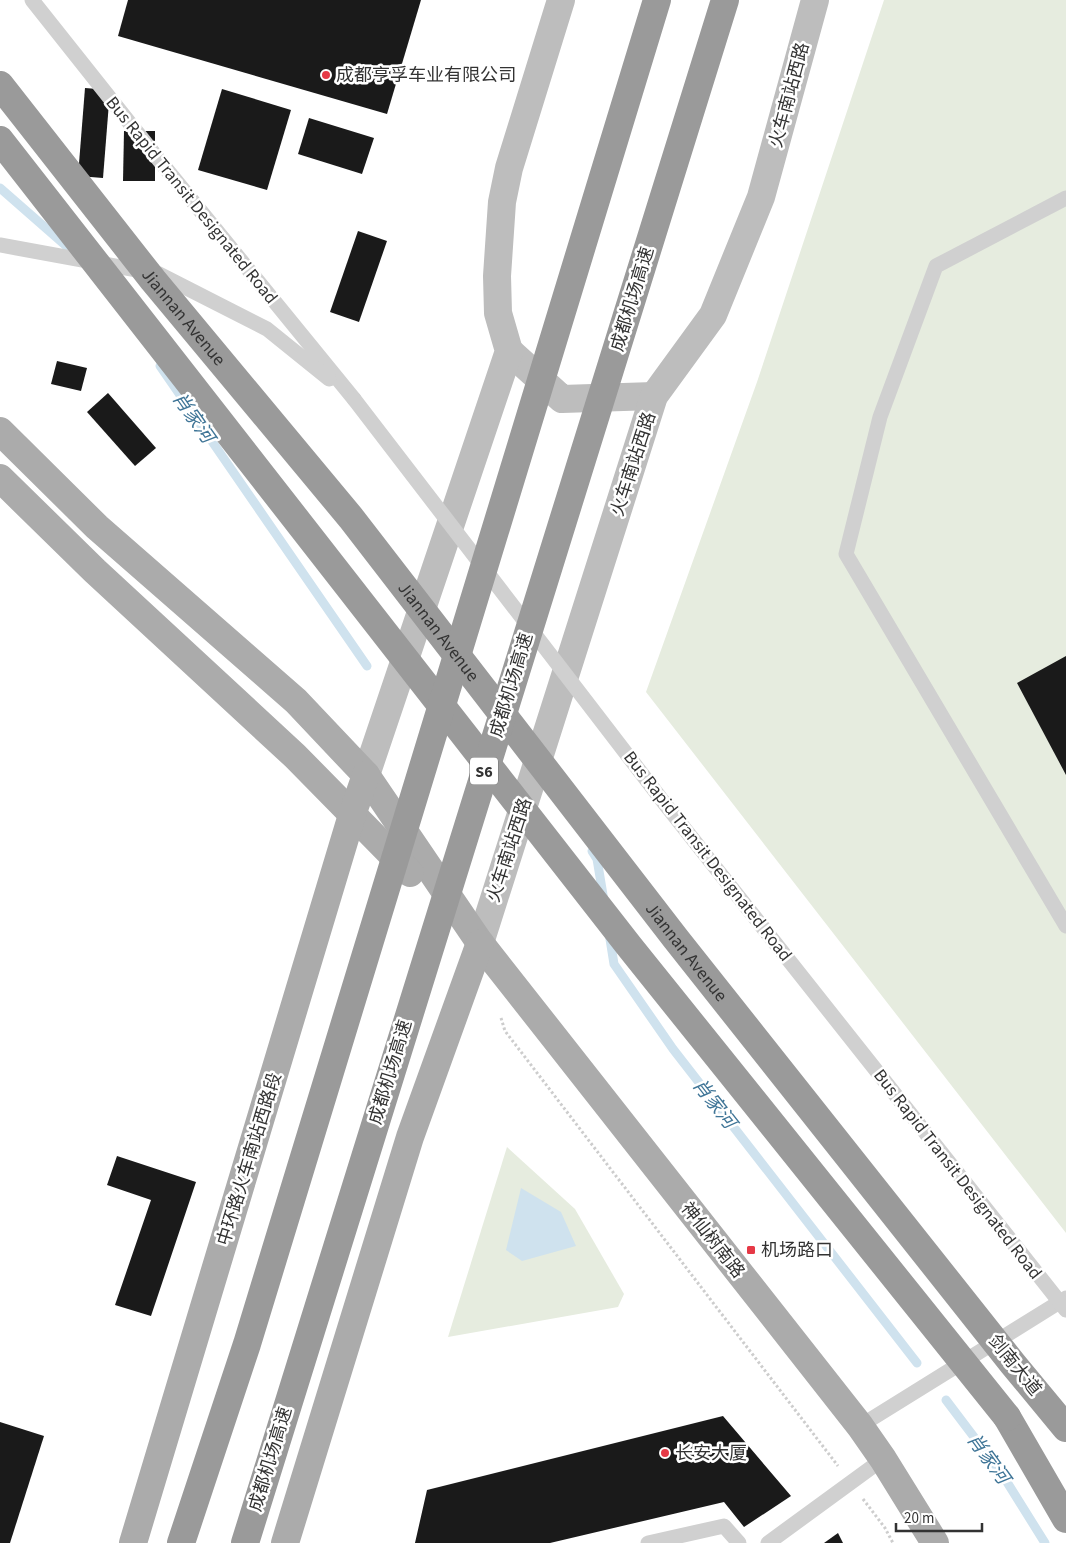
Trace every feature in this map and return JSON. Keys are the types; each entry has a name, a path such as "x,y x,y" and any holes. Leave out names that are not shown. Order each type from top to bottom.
{"highway":[{"path":"181,1543 252,1325 657,0"},
{"name":"成都机场高速","path":"245,1543 725,0"},
{"name":"剑南大道","path":"0,85 153,280 351,518 676,939 1013,1364 1066,1428"},
{"name":"Jiannan Avenue","path":"0,140 629,946 1007,1417"},
{"path":"1007,1417 1066,1485"},
{"path":"1007,1417 1066,1519"}],"main road":[{"path":"561,0 509,168 502,202 497,276 498,313 509,351 562,399 654,396"},
{"name":"火车南站西路","path":"480,943 654,396 713,315 717,306 761,197 815,0"},
{"path":"366,775 509,351"},
{"path":"0,431 97,527 296,701 366,775 480,943"},
{"path":"0,478 95,571 295,756 480,943"},
{"name":"中环路火车南站西路段","path":"133,1543 352,815 366,775"},
{"path":"285,1543 410,1137 480,943"},
{"name":"神仙树南路","path":"480,943 860,1426 935,1543"}],"lane":[{"name":"Bus Rapid Transit Designated Road","path":"32,0 159,160 354,399 665,804 1066,1310"},
{"path":"1066,198 936,266 880,417 846,554 1066,926"},
{"name":"Bus Rapid Transit Designated Road","path":"0,244 159,274 267,329 354,399"},
{"path":"860,1426 1066,1298"},
{"path":"768,1543 883,1460"},
{"path":"648,1543 724,1526 740,1543"}],"path":[{"path":"500,1014 505,1031 885,1528 893,1543"}],"shaded area":[{"path":"884,0 1066,0 1066,1233 646,692 757,382"},
{"path":"507,1147 575,1209 624,1294 618,1307 448,1337"}],"water":[{"path":"521,1188 561,1212 576,1246 522,1261 506,1250"}],"building":[{"name":"成都亨孚车业有限公司","path":"128,0 421,0 387,114 118,36"},
{"path":"85,88 110,90 103,178 78,176"},
{"path":"222,89 291,110 267,190 198,170"},
{"path":"309,118 374,138 362,174 298,154"},
{"path":"124,131 155,131 155,181 123,181"},
{"path":"358,231 387,241 359,322 330,312"},
{"path":"57,361 87,368 81,391 51,384"},
{"path":"108,393 156,448 135,466 87,412"},
{"path":"1066,656 1066,775 1017,683"},
{"path":"117,1156 196,1182 151,1316 115,1305 151,1200 107,1185"},
{"name":"长安大厦","path":"723,1416 791,1496 744,1527 724,1502 550,1543 415,1543 427,1490"},
{"path":"0,1422 44,1436 10,1543 0,1543"},
{"path":"838,1533 843,1543 824,1543"}],"waterway":[{"name":"肖家河","path":"0,188 72,251"},
{"name":"肖家河","path":"160,366 367,666"},
{"name":"肖家河","path":"592,851 597,859 604,901"},
{"name":"肖家河","path":"609,933 614,964 673,1049 917,1363"},
{"name":"肖家河","path":"946,1400 1002,1474 1045,1543"}],"place":[{"name":"成都亨孚车业有限公司","path":"326,75"},
{"name":"机场路口","path":"751,1250"},
{"name":"长安大厦","path":"665,1453"}]}
